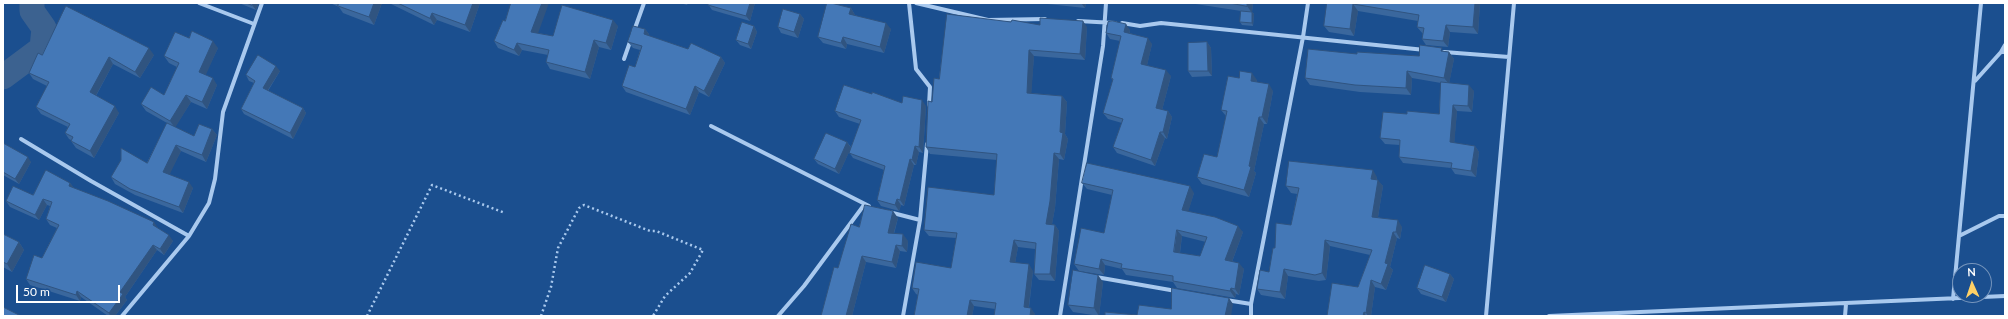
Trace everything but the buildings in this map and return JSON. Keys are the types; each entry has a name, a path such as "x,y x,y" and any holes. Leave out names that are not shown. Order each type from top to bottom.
{"street":[{"path":"199,3 254,24"},
{"path":"122,316 189,236 209,203 215,178 223,112 262,3"},
{"path":"624,58 644,3"},
{"path":"908,3 916,69 930,87 929,108"},
{"path":"916,3 988,20 1051,20"},
{"path":"1060,316 1103,46 1106,3"},
{"path":"1251,316 1251,304 1303,37 1308,3"},
{"path":"1486,316 1514,3"},
{"path":"1957,263 1975,82 1981,3"},
{"path":"1074,20 1104,21 1140,26 1161,23 1434,50"},
{"path":"1975,82 2003,52 2005,45"},
{"path":"1441,51 1509,57"},
{"path":"711,126 864,205 871,207"},
{"path":"903,316 920,220 928,137"},
{"path":"21,139 91,181 189,236"},
{"path":"778,316 804,286 864,205"},
{"path":"885,211 920,220"},
{"path":"1960,236 1999,216 2005,216"},
{"path":"1066,272 1074,274"},
{"path":"1089,276 1182,292"},
{"path":"1992,297 2005,296"},
{"path":"1220,299 1251,304"},
{"path":"1549,316 1952,299"},
{"path":"1845,316 1846,304"}],"path":[{"path":"367,316 432,185 505,213"},
{"path":"541,316 551,287 558,248 579,208 584,205 650,231 656,230 703,250 690,273 665,296 653,316"}],"waterway":[{"path":"3,77 42,48 44,28 32,11 32,3"}]}
